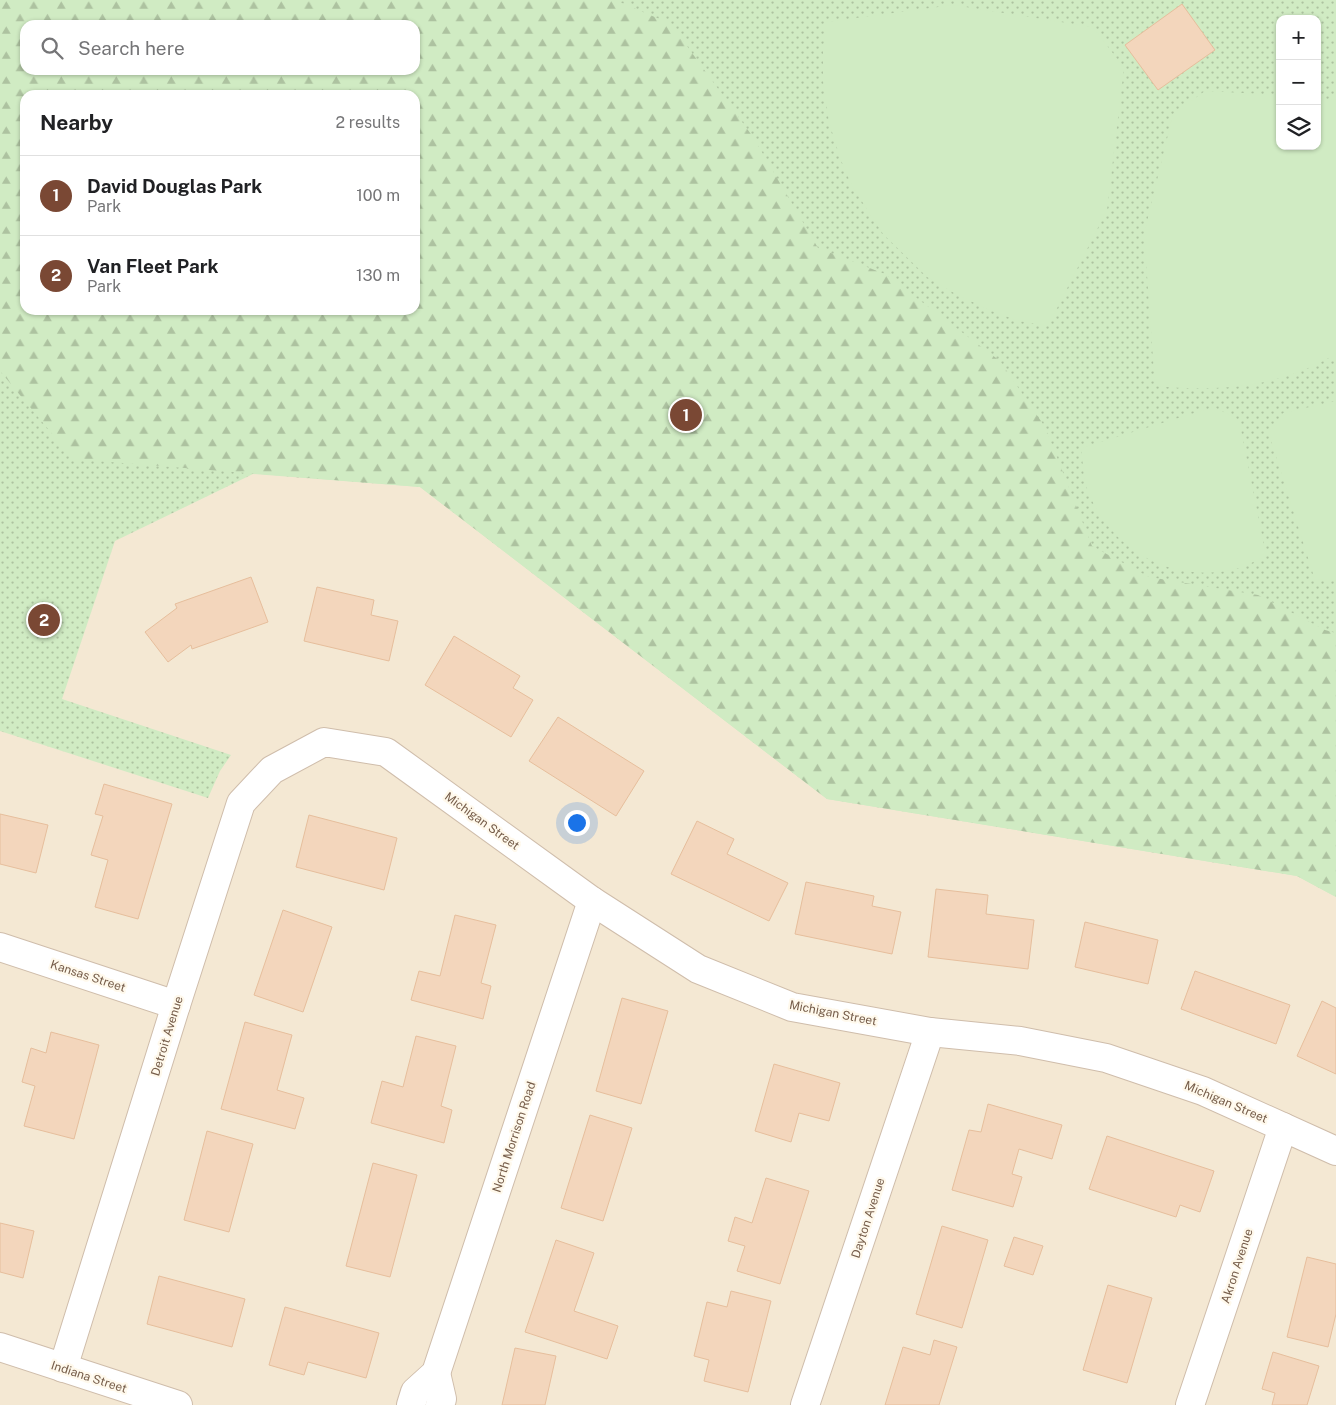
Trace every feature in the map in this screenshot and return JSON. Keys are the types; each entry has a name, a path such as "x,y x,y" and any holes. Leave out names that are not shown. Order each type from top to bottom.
{"street":[{"name":"Michigan Street","path":"324,742 386,752 592,901 698,969 792,1007 930,1032 1020,1041 1106,1058 1203,1091 1336,1151"},
{"name":"Detroit Avenue","path":"63,1368 241,803 272,770 324,742"},
{"name":"North Morrison Road","path":"411,1405 415,1392 436,1373 592,901"},
{"name":"Kansas Street","path":"0,947 176,1005"},
{"name":"Dayton Avenue","path":"805,1405 930,1032"},
{"name":"Akron Avenue","path":"1190,1405 1283,1127"},
{"name":"Indiana Street","path":"0,1348 178,1405"},
{"path":"436,1373 442,1399 440,1405"}],"shaded area":[{"path":"0,0 1336,0 1336,1405 0,1405"}],"green space":[{"path":"0,0 1336,0 1336,897 1297,876 827,799 420,487 253,474 115,541 62,699 231,755 220,771 208,798 0,731"},
{"path":"0,0 615,0 671,24 753,137 818,248 885,274 1000,361 1045,427 1092,546 1149,577 1258,595 1325,630 1336,633 1336,897 1297,876 827,799 420,487 73,459 0,371"},
{"path":"953,5 1093,27 1124,68 1107,210 1048,326 1019,321 989,310 927,277 883,234 852,186 840,158 829,122 823,81 823,51 826,22"},
{"path":"1205,91 1276,95 1276,150 1321,150 1321,98 1336,100 1336,354 1292,374 1248,385 1203,388 1155,386 1144,234 1173,114"},
{"path":"1336,401 1336,579 1315,580 1269,434 1283,413"},
{"path":"1214,407 1239,420 1266,556 1231,570 1207,573 1184,571 1142,556 1124,543 1109,527 1096,508 1086,486 1081,448"}],"building":[{"path":"1182,4 1215,50 1158,90 1125,45"},
{"path":"251,577 268,622 192,649 191,645 168,662 145,632 177,608 175,604"},
{"path":"317,587 374,600 371,615 398,621 389,661 304,641"},
{"path":"454,636 520,676 513,688 533,700 511,737 425,685"},
{"path":"558,717 644,771 616,816 529,761"},
{"path":"104,784 172,804 138,919 95,907 108,860 91,855 103,816 95,814"},
{"path":"0,814 48,825 36,873 0,864"},
{"path":"309,815 397,838 384,890 296,867"},
{"path":"697,821 734,839 727,854 788,883 769,921 671,874"},
{"path":"806,882 874,896 872,906 901,912 892,954 795,934"},
{"path":"936,889 988,895 986,914 1034,920 1028,969 928,957"},
{"path":"283,910 332,927 303,1012 254,995"},
{"path":"455,915 496,925 481,983 491,986 483,1019 411,1000 419,971 440,976"},
{"path":"1085,922 1158,940 1148,984 1075,967"},
{"path":"1195,971 1290,1005 1276,1044 1181,1009"},
{"path":"622,998 668,1011 641,1104 596,1091"},
{"path":"1322,1001 1336,1008 1336,1074 1297,1056"},
{"path":"245,1022 292,1035 277,1090 304,1098 295,1129 221,1109"},
{"path":"51,1032 99,1045 74,1139 24,1126 35,1086 22,1082 31,1048 46,1053"},
{"path":"416,1036 456,1046 441,1106 452,1110 444,1143 371,1123 382,1081 403,1087"},
{"path":"774,1064 840,1083 829,1121 799,1113 791,1142 755,1131"},
{"path":"988,1104 1062,1125 1052,1159 1019,1149 1012,1174 1022,1177 1013,1207 952,1190 969,1130 981,1132"},
{"path":"590,1115 632,1128 603,1221 561,1208"},
{"path":"207,1131 253,1144 229,1232 184,1220"},
{"path":"1107,1136 1214,1171 1200,1212 1180,1205 1176,1217 1089,1189"},
{"path":"373,1163 417,1175 390,1277 346,1266"},
{"path":"766,1178 809,1191 780,1284 737,1271 745,1246 728,1241 735,1217 752,1223"},
{"path":"0,1223 34,1231 23,1278 0,1272"},
{"path":"942,1226 988,1240 962,1328 916,1314"},
{"path":"1014,1237 1043,1246 1033,1275 1004,1266"},
{"path":"556,1240 594,1253 574,1311 618,1326 607,1359 525,1332"},
{"path":"1307,1257 1336,1264 1336,1314 1328,1347 1287,1337"},
{"path":"159,1276 245,1299 232,1347 147,1324"},
{"path":"1108,1285 1152,1298 1127,1383 1083,1370"},
{"path":"731,1291 771,1301 748,1392 704,1381 709,1360 694,1356 707,1302 727,1307"},
{"path":"285,1307 379,1333 366,1378 308,1362 304,1375 269,1365"},
{"path":"934,1340 957,1347 939,1405 885,1405 903,1347 930,1355"},
{"path":"515,1348 556,1356 545,1405 502,1405"},
{"path":"1273,1352 1319,1366 1307,1405 1272,1405 1275,1393 1262,1389"}],"place":[{"name":"David Douglas Park","path":"686,415"},
{"name":"Van Fleet Park","path":"44,620"}]}
